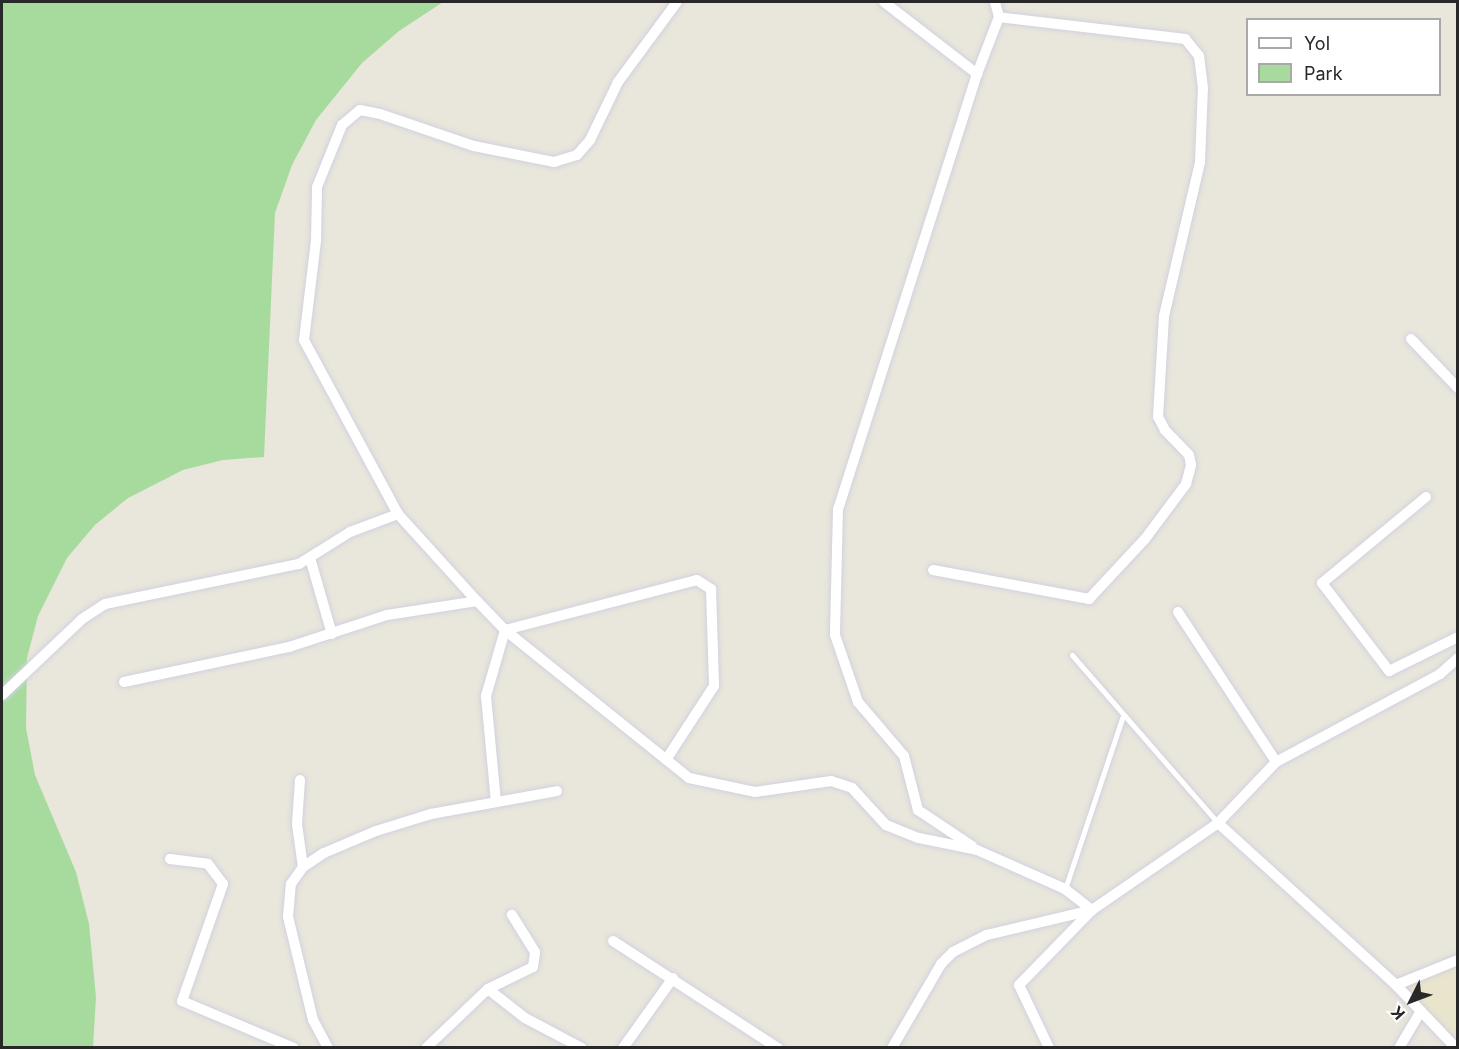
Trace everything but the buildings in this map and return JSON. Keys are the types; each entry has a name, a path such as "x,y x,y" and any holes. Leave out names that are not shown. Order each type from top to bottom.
{"street":[{"path":"677,2 618,81 590,140 577,155 554,162 474,146 380,114 360,110 342,125 317,187 316,241 304,340 398,514 505,630 688,778 755,792 831,781 852,788 886,825 919,838 977,850"},
{"path":"884,2 977,74"},
{"path":"995,2 999,17 977,74 838,509 835,635 858,702 904,756 918,810 977,850 1065,889 1092,910"},
{"path":"933,570 1089,599 1145,540 1186,484 1191,465 1189,456 1165,430 1158,417 1164,316 1200,162 1203,88 1199,56 1185,39 999,17"},
{"path":"1411,339 1458,388"},
{"path":"1426,497 1322,582 1389,671 1458,637"},
{"path":"2,695 82,619 105,604 286,568 310,558 350,532 398,514"},
{"path":"310,558 332,634"},
{"path":"505,630 689,580 705,583 711,588 714,686 666,760"},
{"path":"124,682 256,655 332,634 387,615 477,601"},
{"path":"1178,612 1276,762"},
{"path":"496,801 486,696 505,630"},
{"path":"1049,1047 1019,986 1092,910 1218,823 1276,762 1440,674 1458,658"},
{"path":"300,780 297,824 303,867"},
{"path":"328,1047 313,1020 288,917 291,884 303,867 324,853 376,831 431,814 557,791"},
{"path":"1218,823 1396,985 1456,1047"},
{"path":"170,859 208,864 223,884 182,1001 294,1047"},
{"path":"892,1047 941,964 966,943 1092,910"},
{"path":"426,1047 488,989 525,974 535,962 535,952 512,915"},
{"path":"613,941 778,1047"},
{"path":"1396,985 1458,960"},
{"path":"623,1047 673,978"},
{"path":"488,989 525,1018 582,1047"},
{"path":"1399,1047 1421,1011"}],"lane":[{"path":"1072,655 1218,823"},
{"path":"1065,889 1123,716"}],"shaded area":[{"path":"1457,966 1457,1040 1404,987"}],"green space":[{"path":"2,2 443,2 399,31 362,63 316,120 292,165 275,213 264,457 223,460 183,470 128,498 95,525 67,558 38,616 27,658 26,728 35,775 76,872 89,924 96,997 93,1048 2,1048"}]}
